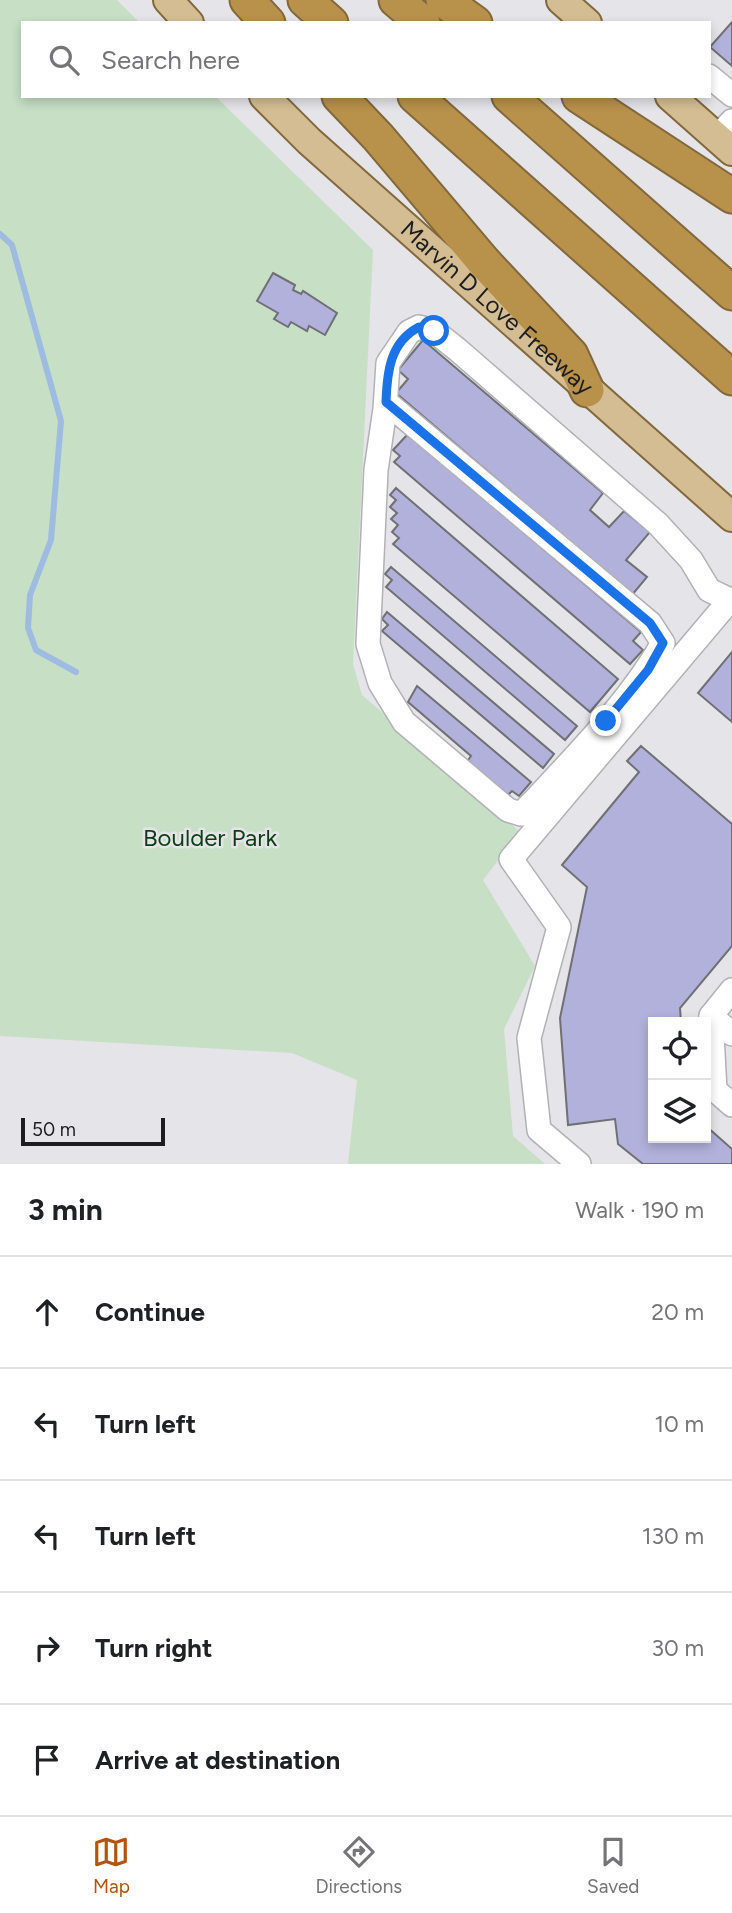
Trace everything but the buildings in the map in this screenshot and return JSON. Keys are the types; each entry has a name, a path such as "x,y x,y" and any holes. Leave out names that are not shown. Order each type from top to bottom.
{"highway":[{"path":"247,0 266,21"},
{"path":"305,0 329,21"},
{"path":"396,0 421,21"},
{"path":"443,0 472,21"},
{"path":"341,98 378,137 484,262 571,355 587,390"},
{"path":"417,98 732,378"},
{"path":"511,98 732,293"},
{"path":"582,98 732,197"}],"main road":[{"path":"168,0 187,21"},
{"path":"561,0 585,21"},
{"name":"Marvin D Love Freeway","path":"266,98 587,390 732,517"},
{"path":"673,98 727,136"}],"lane":[{"path":"711,78 732,95"},
{"path":"386,402 650,623 663,643 648,670 606,721 522,814 508,810 468,779 404,722 380,683 368,644 376,470 386,402 388,363 409,332 419,327 434,331 658,524 691,559 709,590 731,600 511,859 559,927 529,1038 540,1130 579,1164"},
{"path":"732,990 710,1016 715,1090 732,1105"},
{"path":"710,1016 732,1034"}],"green space":[{"name":"Boulder Park","path":"0,0 117,0 138,21 21,21 21,98 217,98 373,250 353,664 362,695 520,832 483,880 535,966 504,1029 513,1136 545,1164 348,1164 357,1080 292,1053 0,1036"}],"waterway":[{"path":"0,234 12,245 61,421 51,540 30,595 28,628 36,650 76,672"}],"route":[{"path":"434,331 419,327 409,332 388,363 386,402 650,623 663,643 648,670 606,721"}]}
